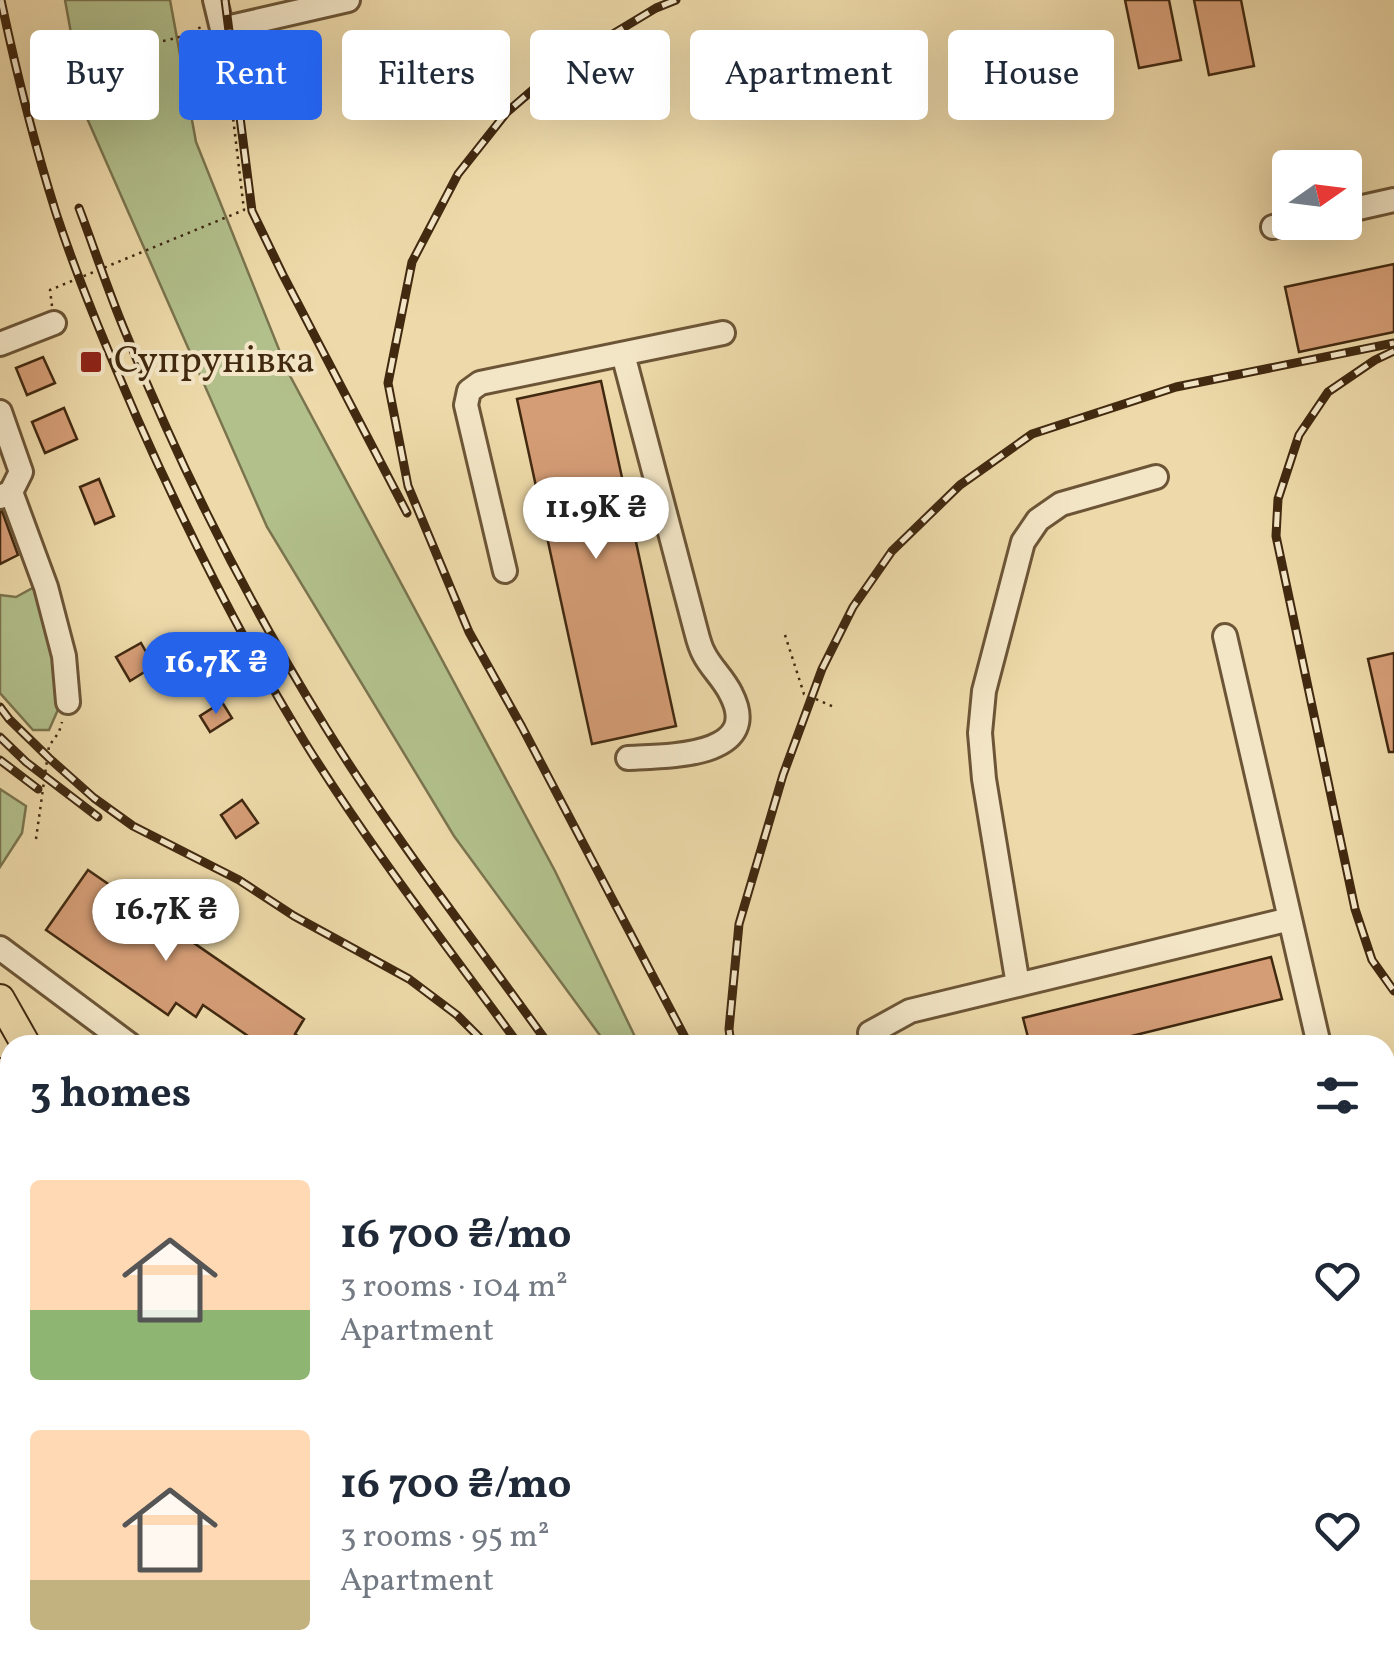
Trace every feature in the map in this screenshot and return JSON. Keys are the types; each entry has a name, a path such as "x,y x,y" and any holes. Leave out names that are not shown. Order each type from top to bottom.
{"main road":[{"path":"0,999 20,1035"}],"street":[{"path":"218,14 348,0"},
{"path":"1362,207 1394,200"},
{"path":"0,344 54,323"},
{"path":"505,571 466,405 470,391 480,383 723,333"},
{"path":"623,354 696,632 704,654 730,692 738,712 733,733 714,748 688,755 628,758"},
{"path":"0,412 22,472 5,495 46,587 64,656 68,702"},
{"path":"1018,985 980,733 984,691 1024,542 1038,520 1060,504 1156,478"},
{"path":"1225,636 1317,1035"},
{"path":"870,1033 910,1011 1290,919"},
{"path":"0,948 117,1035"}],"path":[{"path":"159,42 199,29 218,14"},
{"path":"54,323 50,290 244,210 218,14"},
{"path":"785,635 804,694 834,707"},
{"path":"36,838 49,746 60,732 68,702"}],"green space":[{"path":"65,0 170,0 179,49 179,120 192,120 196,142 288,372 555,871 634,1035 600,1035 454,836 267,527 88,120 159,120 159,30 70,30"},
{"path":"40,584 64,696 49,730 33,730 0,693 0,595 16,597"},
{"path":"0,789 26,806 22,833 0,867"}],"building":[{"path":"1125,0 1169,0 1181,60 1139,68"},
{"path":"1194,0 1241,0 1254,66 1209,75"},
{"path":"1394,264 1394,332 1299,352 1285,287"},
{"path":"43,357 55,383 27,395 16,368"},
{"path":"601,381 676,726 592,744 517,399"},
{"path":"64,408 77,439 45,453 32,422"},
{"path":"99,479 114,516 95,524 80,487"},
{"path":"0,512 18,555 0,564"},
{"path":"141,643 154,666 130,681 116,657"},
{"path":"1394,653 1394,752 1389,752 1368,659"},
{"path":"222,702 232,718 210,732 200,716"},
{"path":"242,800 258,823 236,838 221,815"},
{"path":"88,870 304,1019 296,1035 246,1035 203,1005 196,1017 176,1003 168,1015 46,930"},
{"path":"1271,957 1282,999 1136,1035 1027,1035 1023,1018"}],"railway":[{"path":"1,0 33,134 65,239 126,393 195,542 258,663 329,780 512,1035"},
{"path":"225,0 252,211 407,513"},
{"path":"676,0 563,64 507,112 458,174 412,262 388,383 408,486 469,632 684,1035"},
{"path":"79,208 120,320 170,437 270,633 379,809 542,1035"},
{"path":"730,1035 739,924 783,775 822,669 853,607 892,551 960,485 1032,434 1176,387 1394,343"},
{"path":"1394,351 1328,392 1299,435 1278,499 1276,536 1355,909 1372,960 1394,991"},
{"path":"0,707 49,758 133,826 239,880 294,916 409,979 477,1035"},
{"path":"0,737 98,817"},
{"path":"0,760 38,789"}],"place":[{"name":"Супрунівка","path":"91,362"}]}
